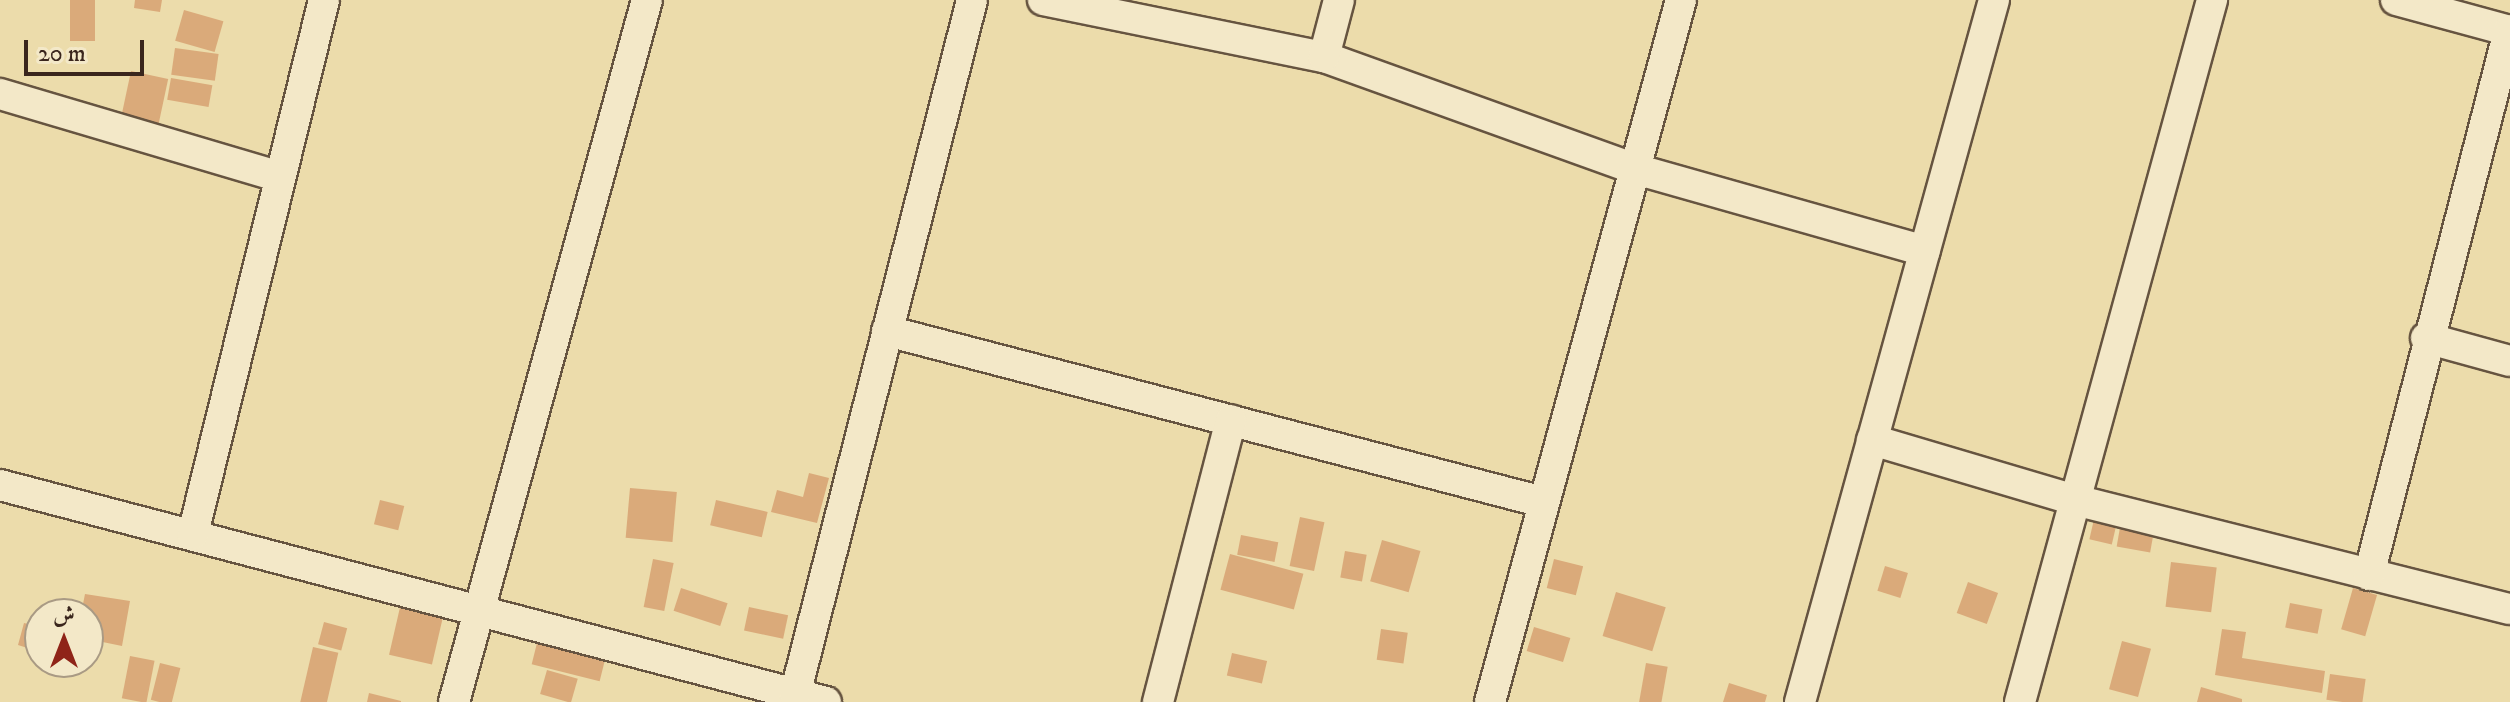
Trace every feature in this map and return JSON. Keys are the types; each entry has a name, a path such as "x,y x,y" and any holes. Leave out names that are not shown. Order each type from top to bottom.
{"street":[{"path":"193,534 324,0"},
{"path":"454,702 647,0"},
{"path":"795,695 972,0"},
{"path":"1043,0 1324,57 1635,169 1925,251"},
{"path":"1324,57 1339,0"},
{"path":"1490,702 1681,0"},
{"path":"1800,702 1994,0"},
{"path":"2020,702 2212,0"},
{"path":"2369,575 2426,338 2509,31 2396,0"},
{"path":"0,94 280,177"},
{"path":"887,331 1543,502"},
{"path":"2426,338 2510,361"},
{"path":"1158,702 1231,420"},
{"path":"1872,440 2075,500 2510,609"},
{"path":"0,485 826,702"}],"building":[{"path":"70,0 95,0 95,41 70,41"},
{"path":"135,0 162,0 160,12 134,8"},
{"path":"184,10 223,21 215,52 175,41"},
{"path":"175,48 219,54 215,81 171,75"},
{"path":"131,71 168,79 157,132 120,124"},
{"path":"171,78 212,85 209,107 167,100"},
{"path":"809,473 829,478 817,523 771,512 777,490 803,497"},
{"path":"630,488 677,492 672,542 626,538"},
{"path":"380,500 404,506 398,530 374,524"},
{"path":"716,500 768,512 762,537 710,525"},
{"path":"2095,515 2117,520 2112,545 2089,539"},
{"path":"1300,517 1324,522 1314,571 1290,566"},
{"path":"2121,522 2154,528 2150,553 2117,547"},
{"path":"1241,535 1278,542 1274,562 1237,555"},
{"path":"1382,540 1420,551 1409,592 1370,581"},
{"path":"1345,551 1367,555 1362,581 1340,578"},
{"path":"1230,554 1303,574 1294,609 1220,590"},
{"path":"653,559 674,563 664,611 644,607"},
{"path":"1554,559 1583,566 1576,595 1547,588"},
{"path":"2171,562 2217,568 2211,612 2166,607"},
{"path":"1885,566 1908,573 1900,598 1877,591"},
{"path":"1968,582 1998,593 1987,624 1957,613"},
{"path":"681,588 728,603 720,626 674,611"},
{"path":"2353,588 2377,595 2365,636 2341,629"},
{"path":"1616,592 1666,607 1652,651 1603,636"},
{"path":"85,594 130,601 122,646 104,642 104,598 84,598"},
{"path":"401,603 444,613 432,665 389,655"},
{"path":"2290,603 2322,609 2318,634 2285,628"},
{"path":"749,607 788,615 783,639 744,630"},
{"path":"324,622 347,628 341,650 318,644"},
{"path":"24,623 24,647 18,645"},
{"path":"1534,627 1570,638 1563,662 1527,651"},
{"path":"1381,629 1408,633 1403,663 1377,660"},
{"path":"2222,629 2246,632 2242,658 2325,671 2322,693 2215,675"},
{"path":"538,639 606,656 600,681 532,664"},
{"path":"2122,641 2151,649 2138,697 2109,689"},
{"path":"313,647 338,653 327,702 300,702"},
{"path":"1232,653 1267,661 1262,684 1227,675"},
{"path":"130,656 155,661 147,702 122,698"},
{"path":"160,663 180,668 172,702 151,700"},
{"path":"1646,663 1668,667 1661,702 1639,702"},
{"path":"547,670 578,679 571,702 540,694"},
{"path":"2330,674 2366,679 2362,702 2326,700"},
{"path":"1729,683 1767,695 1765,702 1723,702"},
{"path":"2201,687 2242,699 2242,702 2197,702"},
{"path":"369,693 401,701 401,702 367,702"}]}
